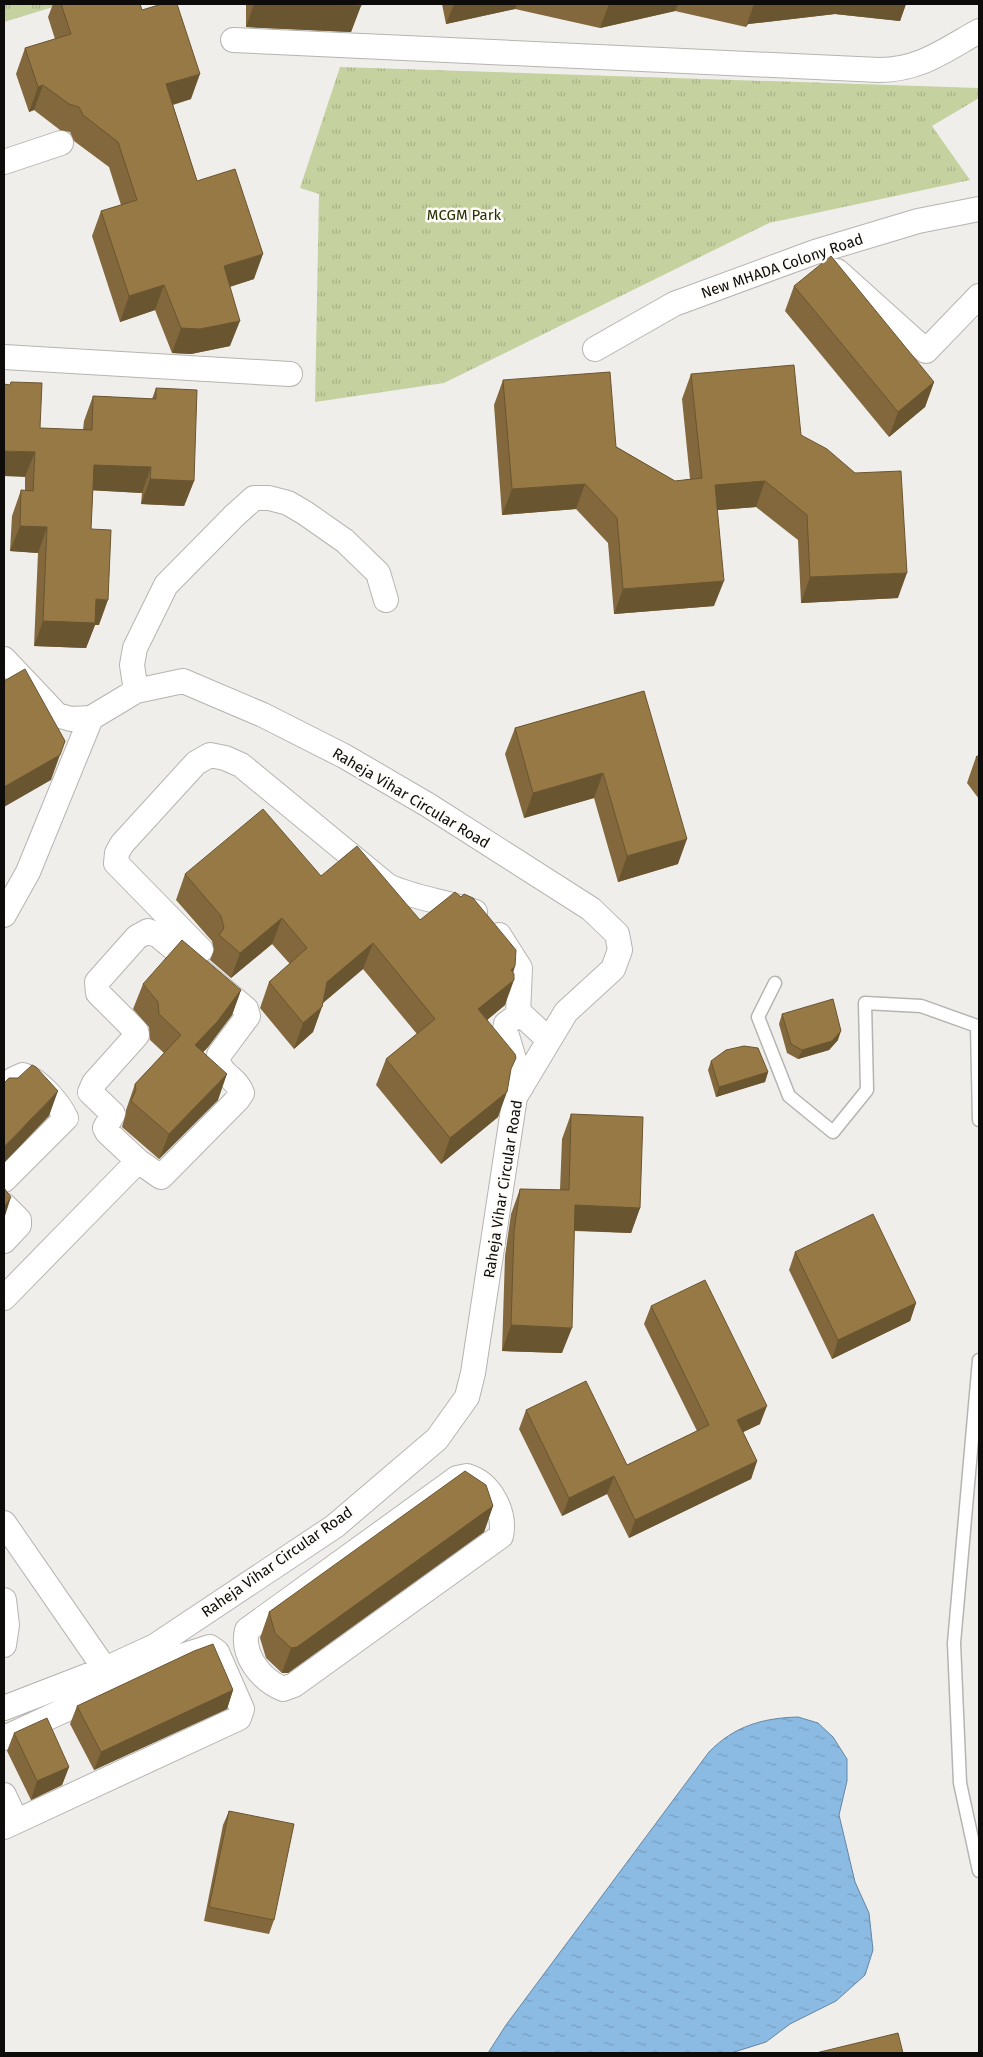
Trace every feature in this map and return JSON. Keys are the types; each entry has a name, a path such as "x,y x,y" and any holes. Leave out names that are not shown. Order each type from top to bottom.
{"street":[{"path":"233,40 885,70 917,65 979,31"},
{"path":"4,162 61,143"},
{"name":"New MHADA Colony Road","path":"595,349 674,304 815,252 918,221 979,209"},
{"path":"815,252 926,351 979,296"},
{"path":"4,357 290,374"},
{"path":"136,691 132,665 135,648 166,585 254,498 269,498 288,504 345,541 378,573 386,600"},
{"path":"4,660 57,715 71,719 91,718 28,872 4,915"},
{"name":"Raheja Vihar Circular Road","path":"4,1708 105,1669 155,1646 335,1526 437,1438 467,1397 482,1316 515,1097 566,1012 614,969 620,950 617,934 591,909 428,805 344,756 263,715 183,681 136,691 91,718"},
{"path":"201,950 116,863 117,853 122,844 196,763 210,755 225,758 241,765 388,886 407,894 460,906 475,912 488,922 504,942 520,968 518,1014"},
{"path":"148,931 166,942 246,1009 248,1016 219,1055 218,1062 219,1067 239,1086 242,1093 238,1099 161,1177 138,1161 107,1132 105,1128 113,1114 90,1092 94,1083 137,1035 136,1031 98,993 97,982 138,937 148,931"},
{"path":"518,1014 530,1020 549,1040"},
{"path":"518,1014 508,1020 505,1029 522,1086"},
{"path":"4,1090 14,1080 23,1075 31,1077 62,1110 66,1118 4,1180"},
{"path":"4,1298 138,1161"},
{"path":"4,1205 19,1220 19,1225 4,1242"},
{"path":"467,1476 477,1479 501,1510 503,1526 501,1536 294,1685 283,1689 272,1685 255,1666 246,1648 247,1630 352,1553 458,1478 467,1476"},
{"path":"4,1523 105,1669"},
{"path":"335,1526 352,1553"},
{"path":"4,1600 7,1625 4,1645"},
{"path":"4,1738 182,1656 210,1647 217,1652 242,1709 239,1718 10,1824 4,1795"}],"lane":[{"path":"775,983 758,1017 789,1096 834,1132 867,1090 865,1003 921,1006 977,1026 979,1120"},
{"path":"979,1360 954,1642 960,1783 979,1871"}],"green space":[{"path":"4,4 63,4 4,22"},
{"name":"MCGM Park","path":"340,67 979,88 979,98 932,126 970,180 769,223 444,383 315,402 319,194 300,188"}],"water":[{"path":"798,1717 818,1723 833,1737 847,1759 847,1781 839,1815 855,1882 869,1913 873,1950 865,1975 836,2001 790,2024 766,2042 731,2053 488,2053 506,2025 709,1752 729,1736 750,1725 773,1719"}],"building":[{"path":"61,4 140,4 142,10 162,4 177,4 200,74 166,84 197,181 235,169 263,254 224,266 240,321 200,329 181,328 164,285 129,296 101,211 137,200 118,142 83,115 79,107 69,104 43,85 38,87 25,48 71,34"},
{"path":"302,4 361,4 361,6"},
{"path":"831,256 934,382 898,412 794,286"},
{"path":"794,365 801,435 827,449 855,473 901,471 907,573 810,577 807,515 765,481 715,485 724,581 623,589 617,518 585,484 512,489 503,380 610,372 616,447 675,481 702,478 691,374"},
{"path":"11,382 42,383 40,428 92,430 93,396 156,399 156,388 197,390 194,481 150,479 151,467 94,465 91,529 111,530 108,600 96,599 95,623 43,621 47,527 20,526 21,490 33,491 35,452 4,451 4,384 10,385"},
{"path":"25,669 65,741 60,755 4,787 4,681"},
{"path":"644,691 687,839 627,856 603,773 533,793 515,728"},
{"path":"263,809 321,876 357,846 420,920 455,892 461,897 464,894 473,898 516,950 515,966 511,970 514,974 514,980 478,1009 515,1054 516,1058 511,1069 507,1092 450,1138 386,1059 435,1019 373,943 327,982 322,1007 303,1023 269,982 307,948 282,918 240,953 219,935 224,928 221,916 185,874"},
{"path":"182,940 241,990 217,1022 195,1045 227,1074 169,1134 131,1101 136,1090 135,1084 181,1035 159,1014 158,1002 143,984"},
{"path":"833,999 841,1031 832,1041 802,1050 791,1044 782,1014"},
{"path":"744,1046 758,1048 768,1072 719,1087 711,1061 726,1050"},
{"path":"32,1065 58,1091 4,1147 4,1083 9,1078 18,1078"},
{"path":"571,1114 643,1117 640,1208 575,1205 572,1328 511,1325 514,1231 520,1189 569,1190"},
{"path":"4,1188 11,1197 4,1207"},
{"path":"873,1214 916,1303 838,1340 795,1252"},
{"path":"705,1280 767,1406 737,1420 757,1461 635,1520 614,1476 569,1498 526,1410 586,1381 627,1465 709,1425 651,1306"},
{"path":"465,1471 486,1485 493,1506 297,1647 291,1648 275,1633 269,1612"},
{"path":"213,1644 233,1690 101,1752 77,1706 194,1651"},
{"path":"47,1718 69,1767 37,1781 14,1733"},
{"path":"229,1811 294,1824 274,1920 209,1907"},
{"path":"898,2033 903,2053 816,2053"}]}
